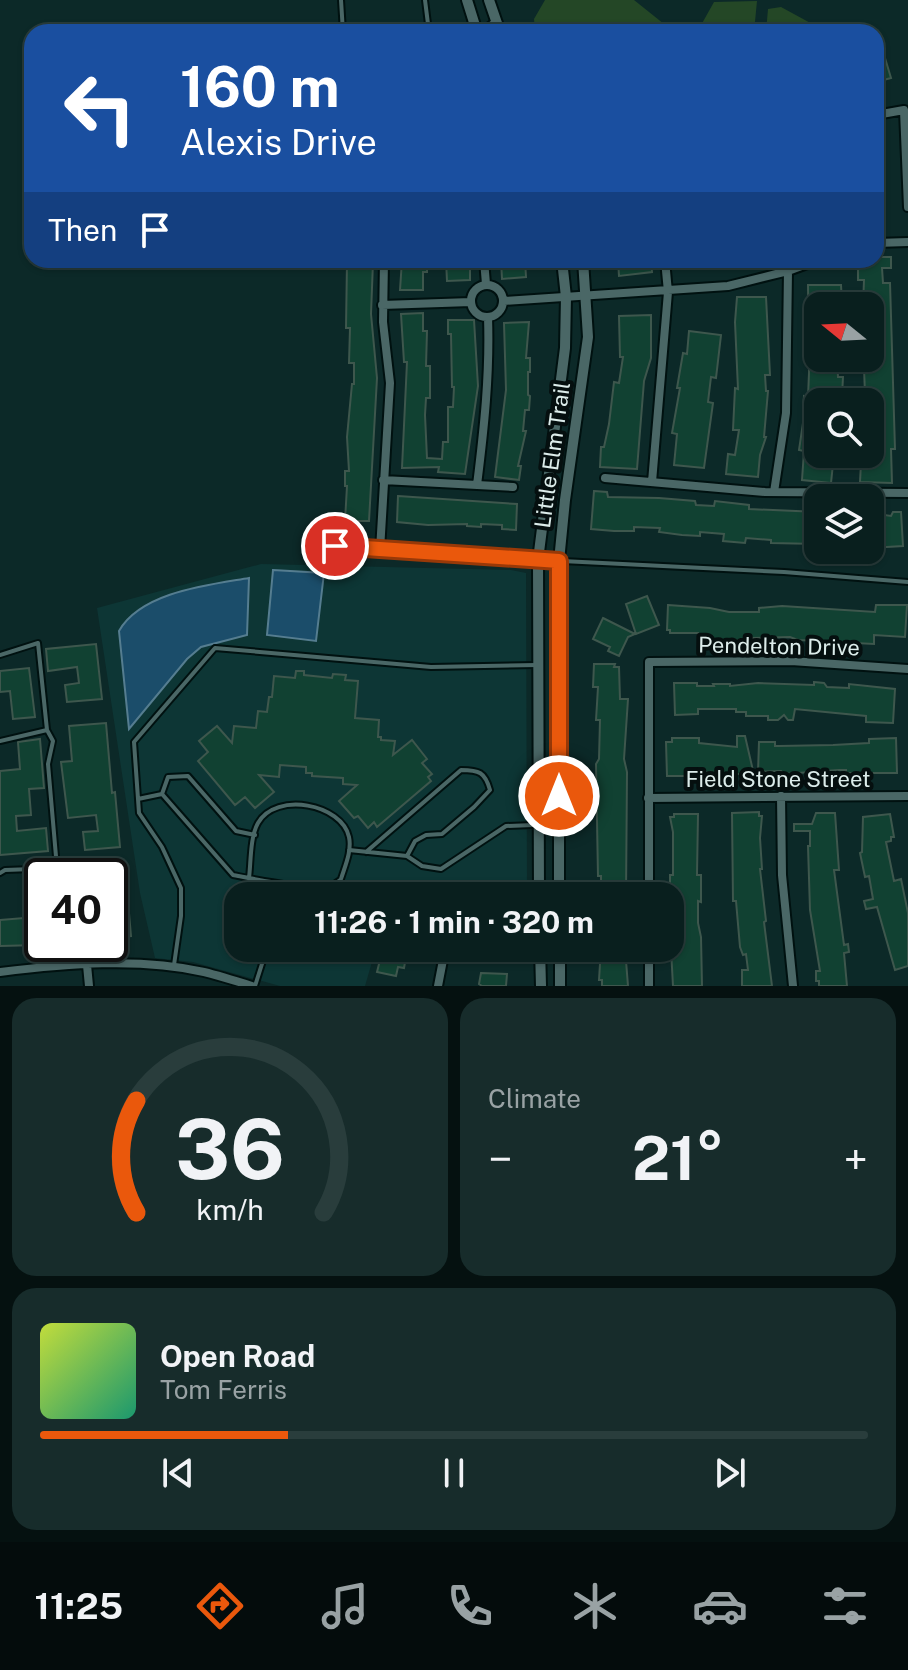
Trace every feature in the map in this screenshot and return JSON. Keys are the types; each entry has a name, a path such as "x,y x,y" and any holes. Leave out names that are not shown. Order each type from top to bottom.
{"street":[{"path":"467,0 475,24"},
{"path":"489,0 496,24"},
{"path":"884,114 904,110 908,207"},
{"path":"884,243 908,242"},
{"path":"380,550 390,383 382,305 384,268"},
{"path":"485,268 486,284"},
{"name":"Little Elm Trail","path":"539,882 538,560 565,348 563,268"},
{"name":"Little Elm Trail","path":"559,882 559,561 588,337 584,268"},
{"path":"652,482 668,292 666,268"},
{"path":"504,301 728,286 796,268"},
{"path":"774,492 786,413 788,271"},
{"path":"471,302 477,288 486,284 496,287 504,301"},
{"path":"471,302 478,314 488,317 500,311 504,301"},
{"path":"382,305 471,302"},
{"path":"477,485 486,414 488,317"},
{"path":"605,478 774,492 908,493"},
{"path":"383,480 513,487"},
{"path":"335,546 559,561"},
{"name":"Pendelton Drive","path":"648,798 649,662 791,661 908,669"},
{"path":"781,796 782,875 793,986"},
{"name":"Field Stone Street","path":"648,798 908,796"},
{"path":"648,798 649,882"},
{"path":"438,986 443,962"},
{"path":"540,962 541,986"},
{"path":"560,962 560,986"},
{"path":"649,962 649,986"},
{"path":"87,965 89,986"},
{"path":"0,972 87,965 174,967 254,986"}],"lane":[{"path":"341,0 342,24"},
{"path":"425,0 428,24"},
{"path":"490,24 495,21"},
{"path":"559,561 784,572 908,582"},
{"path":"0,655 38,643 47,730 53,741 48,764 56,858"},
{"path":"174,967 181,916 181,888 162,847 139,813 134,742 215,648 431,667 537,665"},
{"path":"0,741 47,730"},
{"path":"366,852 461,770 478,770 487,777 490,790 474,807 442,834 426,835 415,841 407,856"},
{"path":"162,794 168,777 188,776 236,831 255,835"},
{"path":"138,799 162,794"},
{"path":"162,794 233,875 272,882"},
{"path":"249,878 258,823 274,807 296,804 313,806 341,821 349,836 349,850 341,879 337,882"},
{"path":"349,850 407,856 422,866 441,869 506,826 559,824"},
{"path":"0,873 24,869"},
{"path":"254,986 262,962"}],"shaded area":[{"path":"261,564 511,570 526,573 527,882 224,882 224,962 372,962 365,986 280,986 193,962 155,958 140,893 97,608"},
{"path":"273,570 324,573 316,641 267,635"},
{"path":"249,578 247,635 201,647 187,659 129,729 119,631 129,618 143,607 177,592"}],"green space":[{"path":"545,0 634,0 664,24 534,24"},
{"path":"757,1 755,24 702,24 714,2"},
{"path":"781,7 812,24 767,24 768,9"}],"building":[{"path":"884,55 891,78 884,80"},
{"path":"884,257 891,257 891,268 884,268"},
{"path":"347,268 373,268 371,314 377,378 369,521 345,521 345,471 349,471 347,437 354,384 354,363 349,363 350,328 346,328"},
{"path":"401,268 427,268 427,272 423,272 423,290 400,290"},
{"path":"446,268 470,268 470,280 447,281"},
{"path":"501,268 525,268 526,277 502,279"},
{"path":"618,268 652,268 652,272 619,276"},
{"path":"858,268 882,268 883,283 890,283 895,449 891,449 892,483 860,482 861,468 884,468 884,388 865,388 864,372 884,372 884,292 864,292 864,280 858,280"},
{"path":"808,285 841,285 841,292 808,292"},
{"path":"737,297 766,297 770,375 765,375 768,391 766,437 758,477 726,474 728,454 735,455 739,430 733,430 735,388 738,389"},
{"path":"423,313 423,331 427,331 426,366 430,366 430,398 426,398 425,415 427,458 442,459 443,442 448,442 448,407 453,407 454,387 448,320 474,320 478,386 465,474 438,472 439,467 402,468 407,362 404,362 401,314"},
{"path":"651,315 651,358 644,381 637,469 600,467 614,382 619,383 623,357 620,357 619,316"},
{"path":"529,322 526,358 530,358 530,396 529,410 525,410 523,431 526,431 518,466 521,466 519,480 495,477 506,390 504,323"},
{"path":"689,331 721,335 716,378 711,377 708,402 713,403 704,468 674,465 677,434 672,433 680,388 677,388 683,353 687,354"},
{"path":"838,372 838,377 843,377 842,388 808,388 809,373"},
{"path":"804,423 804,451 799,450"},
{"path":"804,451 804,468 833,468 831,483 802,480"},
{"path":"594,491 607,492 608,497 695,501 696,505 714,506 715,501 749,505 749,509 804,511 804,544 771,543 771,540 746,538 745,543 723,541 724,534 700,532 700,536 682,535 659,532 660,528 634,527 634,531 591,529"},
{"path":"398,496 517,504 516,530 502,529 502,525 481,524 481,527 397,522"},
{"path":"893,512 901,512 903,546 884,547 884,515 891,516"},
{"path":"647,596 659,625 636,634 626,604"},
{"path":"668,605 729,612 759,612 759,608 782,606 875,612 876,605 907,605 905,637 874,635 874,644 790,637 751,638 746,641 699,639 698,633 670,633 667,630"},
{"path":"603,618 635,634 628,637 619,656 608,651 610,647 593,639"},
{"path":"96,644 102,699 67,702 65,685 79,683 77,667 48,671 46,649"},
{"path":"594,664 615,664 614,667 619,667 620,699 628,699 624,759 627,772 626,882 601,882 601,876 598,876 596,764 599,759 600,720 596,720 598,687 593,687"},
{"path":"29,668 35,717 13,719 10,691 0,692 0,671"},
{"path":"296,671 332,678 333,674 346,675 345,680 358,681 355,718 379,720 378,737 395,741 393,755 412,740 427,759 422,763 432,774 428,777 431,781 377,827 374,822 368,828 339,801 357,785 343,784 343,778 312,776 312,773 306,773 306,767 280,765 279,777 259,775 274,792 255,808 245,797 235,805 198,761 208,752 199,741 217,726 232,743 234,726 256,728 258,711 267,712 274,676 295,678"},
{"path":"814,682 824,683 827,687 849,688 849,684 895,689 893,723 866,722 866,716 795,709 793,720 788,720 784,715 778,720 768,720 768,716 746,716 746,712 736,712 736,709 698,709 698,714 675,715 674,683 730,686 758,683 814,685"},
{"path":"106,723 120,847 85,850 83,832 98,831 96,815 68,818 61,762 72,761 69,726"},
{"path":"737,736 745,736 754,775 698,772 694,776 667,776 666,742 672,742 672,738 699,738 699,743 737,747"},
{"path":"896,738 897,773 846,773 846,770 784,774 781,771 758,772 759,742 775,742 775,746 833,745"},
{"path":"40,739 44,788 29,789 31,815 16,816 17,831 46,828 48,851 0,855 0,771 20,769 18,742"},
{"path":"759,812 762,816 760,869 772,986 742,986 742,970 748,970 746,954 743,955 740,947 736,901 733,901 732,813"},
{"path":"816,813 835,813 839,870 834,870 844,945 848,944 849,952 844,953 847,986 819,986 819,981 816,981 816,971 820,971 810,910 810,831 794,831 794,824 812,824"},
{"path":"674,814 698,814 697,875 701,875 701,902 698,901 698,923 702,986 673,986 672,962 684,962 684,882 670,882 670,875 673,875 673,832 670,817"},
{"path":"890,814 894,837 886,842 894,881 901,879 908,913 908,966 895,970 877,907 866,909 864,901 873,899 869,876 865,877 860,853 863,817"},
{"path":"129,913 131,936 128,936"},
{"path":"24,918 24,945 0,946 0,920"},
{"path":"380,962 405,962 404,968 398,967 396,976 377,972"},
{"path":"600,962 626,962 628,986 602,986 602,980 599,980"},
{"path":"481,973 507,974 506,986 482,986 479,984"}],"route":[{"path":"335,546 559,561 559,796"}]}
